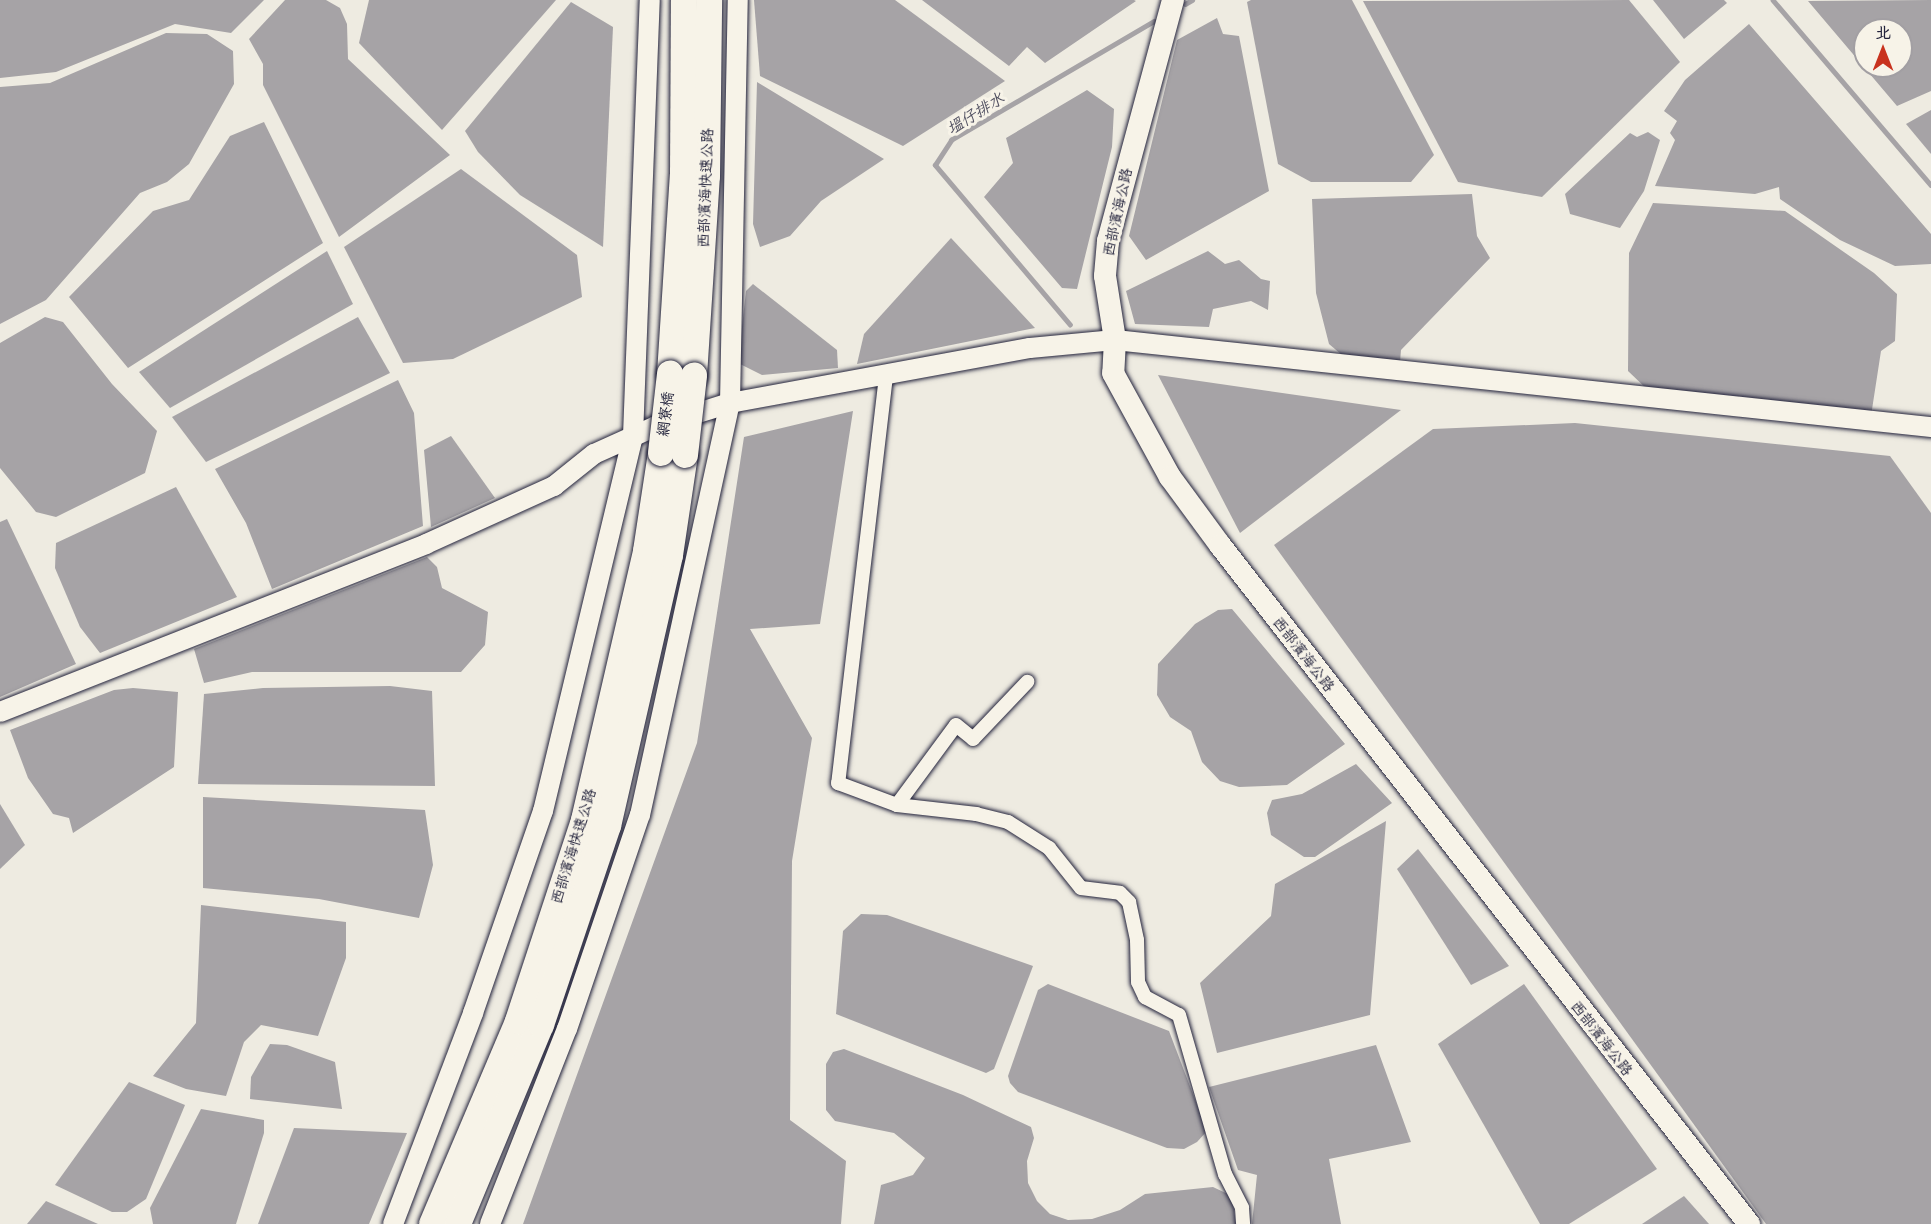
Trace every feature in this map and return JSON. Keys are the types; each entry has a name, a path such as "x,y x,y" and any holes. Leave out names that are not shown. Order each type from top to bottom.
{"highway":[{"name":"西部濱海快速公路","path":"682,375 684,0"},
{"name":"西部濱海快速公路","path":"682,375 707,176 709,0"},
{"name":"網寮橋","path":"673,454 682,375"},
{"name":"西部濱海快速公路","path":"432,1224 518,1021 584,820 646,551 673,454"},
{"name":"西部濱海快速公路","path":"458,1224 541,1024 608,826 670,555 673,454"}],"main road":[{"name":"西部濱海公路","path":"1173,0 1108,241 1105,276 1115,340 1113,373 1170,477 1540,959 1749,1224"}],"street":[{"path":"393,1224 473,1013 543,811 633,436 650,0"},
{"path":"490,1224 567,1029 640,815 730,403 738,0"},
{"path":"0,712 426,544 554,486 594,454 633,436 730,403 1030,348 1115,340 1931,427"},
{"path":"886,376 838,783 897,805 976,814 1008,822 1049,848 1081,888 1120,893 1129,902 1137,940 1138,982 1145,997 1179,1015 1225,1174 1242,1208 1243,1224"},
{"path":"897,805 956,725 973,739 1027,682"}],"shaded area":[{"path":"0,0 264,0 231,33 175,24 56,72 0,78"},
{"path":"285,0 326,0 340,8 347,24 348,59 450,155 339,237 263,85 263,64 249,39"},
{"path":"369,0 556,0 442,130 359,43"},
{"path":"754,0 895,0 1005,81 903,146 760,76"},
{"path":"922,0 1136,1 1045,63 1027,47 1009,66"},
{"path":"1251,0 1352,0 1434,155 1411,182 1311,182 1278,164 1247,2"},
{"path":"1629,0 1680,62 1542,197 1458,182 1363,1"},
{"path":"1653,0 1724,0 1727,3 1684,39"},
{"path":"1931,0 1931,91 1897,106 1873,78 1913,78 1913,18 1853,18 1853,54 1808,1"},
{"path":"571,2 613,27 603,247 520,195 478,152 465,131"},
{"path":"1217,18 1223,34 1239,36 1269,191 1146,260 1129,236 1177,40"},
{"path":"1749,24 1931,234 1931,264 1895,266 1840,240 1780,199 1779,187 1755,194 1655,186 1675,140 1670,133 1677,121 1664,111 1685,80"},
{"path":"166,33 207,34 233,51 234,84 189,164 167,182 140,193 46,300 0,324 0,87 50,83"},
{"path":"757,82 884,159 821,201 790,236 760,247 753,224"},
{"path":"1087,90 1114,109 1112,147 1077,289 1062,288 984,197 1013,163 1006,138"},
{"path":"1931,110 1931,154 1906,124"},
{"path":"264,122 323,243 128,368 69,297 153,211 189,200 230,136"},
{"path":"1648,132 1660,140 1644,191 1620,228 1570,214 1565,194 1630,133 1637,137"},
{"path":"461,169 577,255 582,297 453,359 403,363 344,247"},
{"path":"1472,194 1477,236 1490,258 1401,350 1400,362 1342,355 1329,344 1316,293 1312,199"},
{"path":"1653,203 1785,211 1874,273 1897,294 1895,341 1881,351 1871,416 1650,392 1628,371 1629,253"},
{"path":"951,238 1035,328 857,364 864,334"},
{"path":"327,251 353,304 170,408 139,372"},
{"path":"1208,251 1225,264 1239,260 1261,279 1270,281 1268,310 1251,301 1213,309 1209,327 1135,324 1126,291"},
{"path":"753,284 837,350 838,368 762,375 738,363 746,291"},
{"path":"45,317 63,322 112,384 157,431 145,473 56,517 36,512 0,468 0,343"},
{"path":"358,317 390,373 206,462 172,417"},
{"path":"1158,375 1401,410 1240,533"},
{"path":"398,380 414,413 423,526 272,589 246,523 215,469"},
{"path":"853,411 820,624 750,629 812,738 792,861 790,1120 846,1161 841,1224 523,1224 697,743 744,437"},
{"path":"1575,423 1890,456 1931,513 1931,1224 1766,1224 1274,545 1433,429"},
{"path":"451,436 495,498 431,527 424,450"},
{"path":"176,487 237,597 100,653 80,627 55,568 56,543"},
{"path":"7,519 76,664 0,697 0,522"},
{"path":"427,557 437,567 442,588 488,612 485,645 461,672 252,672 204,683 194,649"},
{"path":"1232,609 1345,744 1287,785 1239,787 1220,781 1202,762 1191,731 1170,717 1157,695 1158,664 1195,624 1218,610"},
{"path":"390,686 432,691 435,786 198,784 204,694 263,688"},
{"path":"133,688 178,692 174,767 73,833 69,818 53,814 28,778 10,730 114,690"},
{"path":"1356,764 1392,803 1315,857 1304,857 1271,835 1267,813 1272,800 1302,794"},
{"path":"203,797 425,810 433,865 419,918 319,899 203,888"},
{"path":"0,804 25,845 0,869"},
{"path":"1386,821 1370,1015 1217,1053 1200,983 1271,916 1275,884"},
{"path":"1418,849 1509,966 1471,985 1397,869"},
{"path":"201,905 346,922 346,958 318,1036 261,1025 244,1042 226,1096 186,1089 153,1076 196,1023"},
{"path":"861,914 887,915 1033,966 994,1069 986,1073 836,1014 843,931"},
{"path":"1048,984 1169,1031 1207,1131 1197,1142 1184,1149 1167,1148 1018,1092 1010,1083 1008,1076 1038,990"},
{"path":"1524,984 1657,1169 1569,1224 1540,1224 1438,1044"},
{"path":"270,1044 287,1045 335,1062 342,1109 250,1099 251,1077"},
{"path":"1376,1045 1411,1142 1329,1159 1341,1224 1252,1224 1257,1175 1238,1170 1209,1087"},
{"path":"844,1049 963,1095 1031,1127 1034,1138 1027,1161 1028,1183 1037,1201 1050,1214 1068,1220 1092,1219 1120,1210 1145,1194 1213,1187 1232,1196 1236,1224 874,1224 881,1185 913,1175 925,1158 894,1133 835,1121 826,1110 826,1064 833,1052"},
{"path":"129,1082 185,1105 146,1199 127,1212 112,1212 55,1185"},
{"path":"201,1109 264,1120 264,1133 236,1224 153,1224 150,1208"},
{"path":"294,1128 407,1133 369,1224 258,1224"},
{"path":"1684,1196 1709,1224 1642,1224"},
{"path":"46,1201 98,1224 27,1224"}],"waterway":[{"name":"塭仔排水","path":"1185,4 1192,0"},
{"path":"1773,0 1931,185"},
{"name":"塭仔排水","path":"1070,325 935,165 951,140 1154,21"}]}
